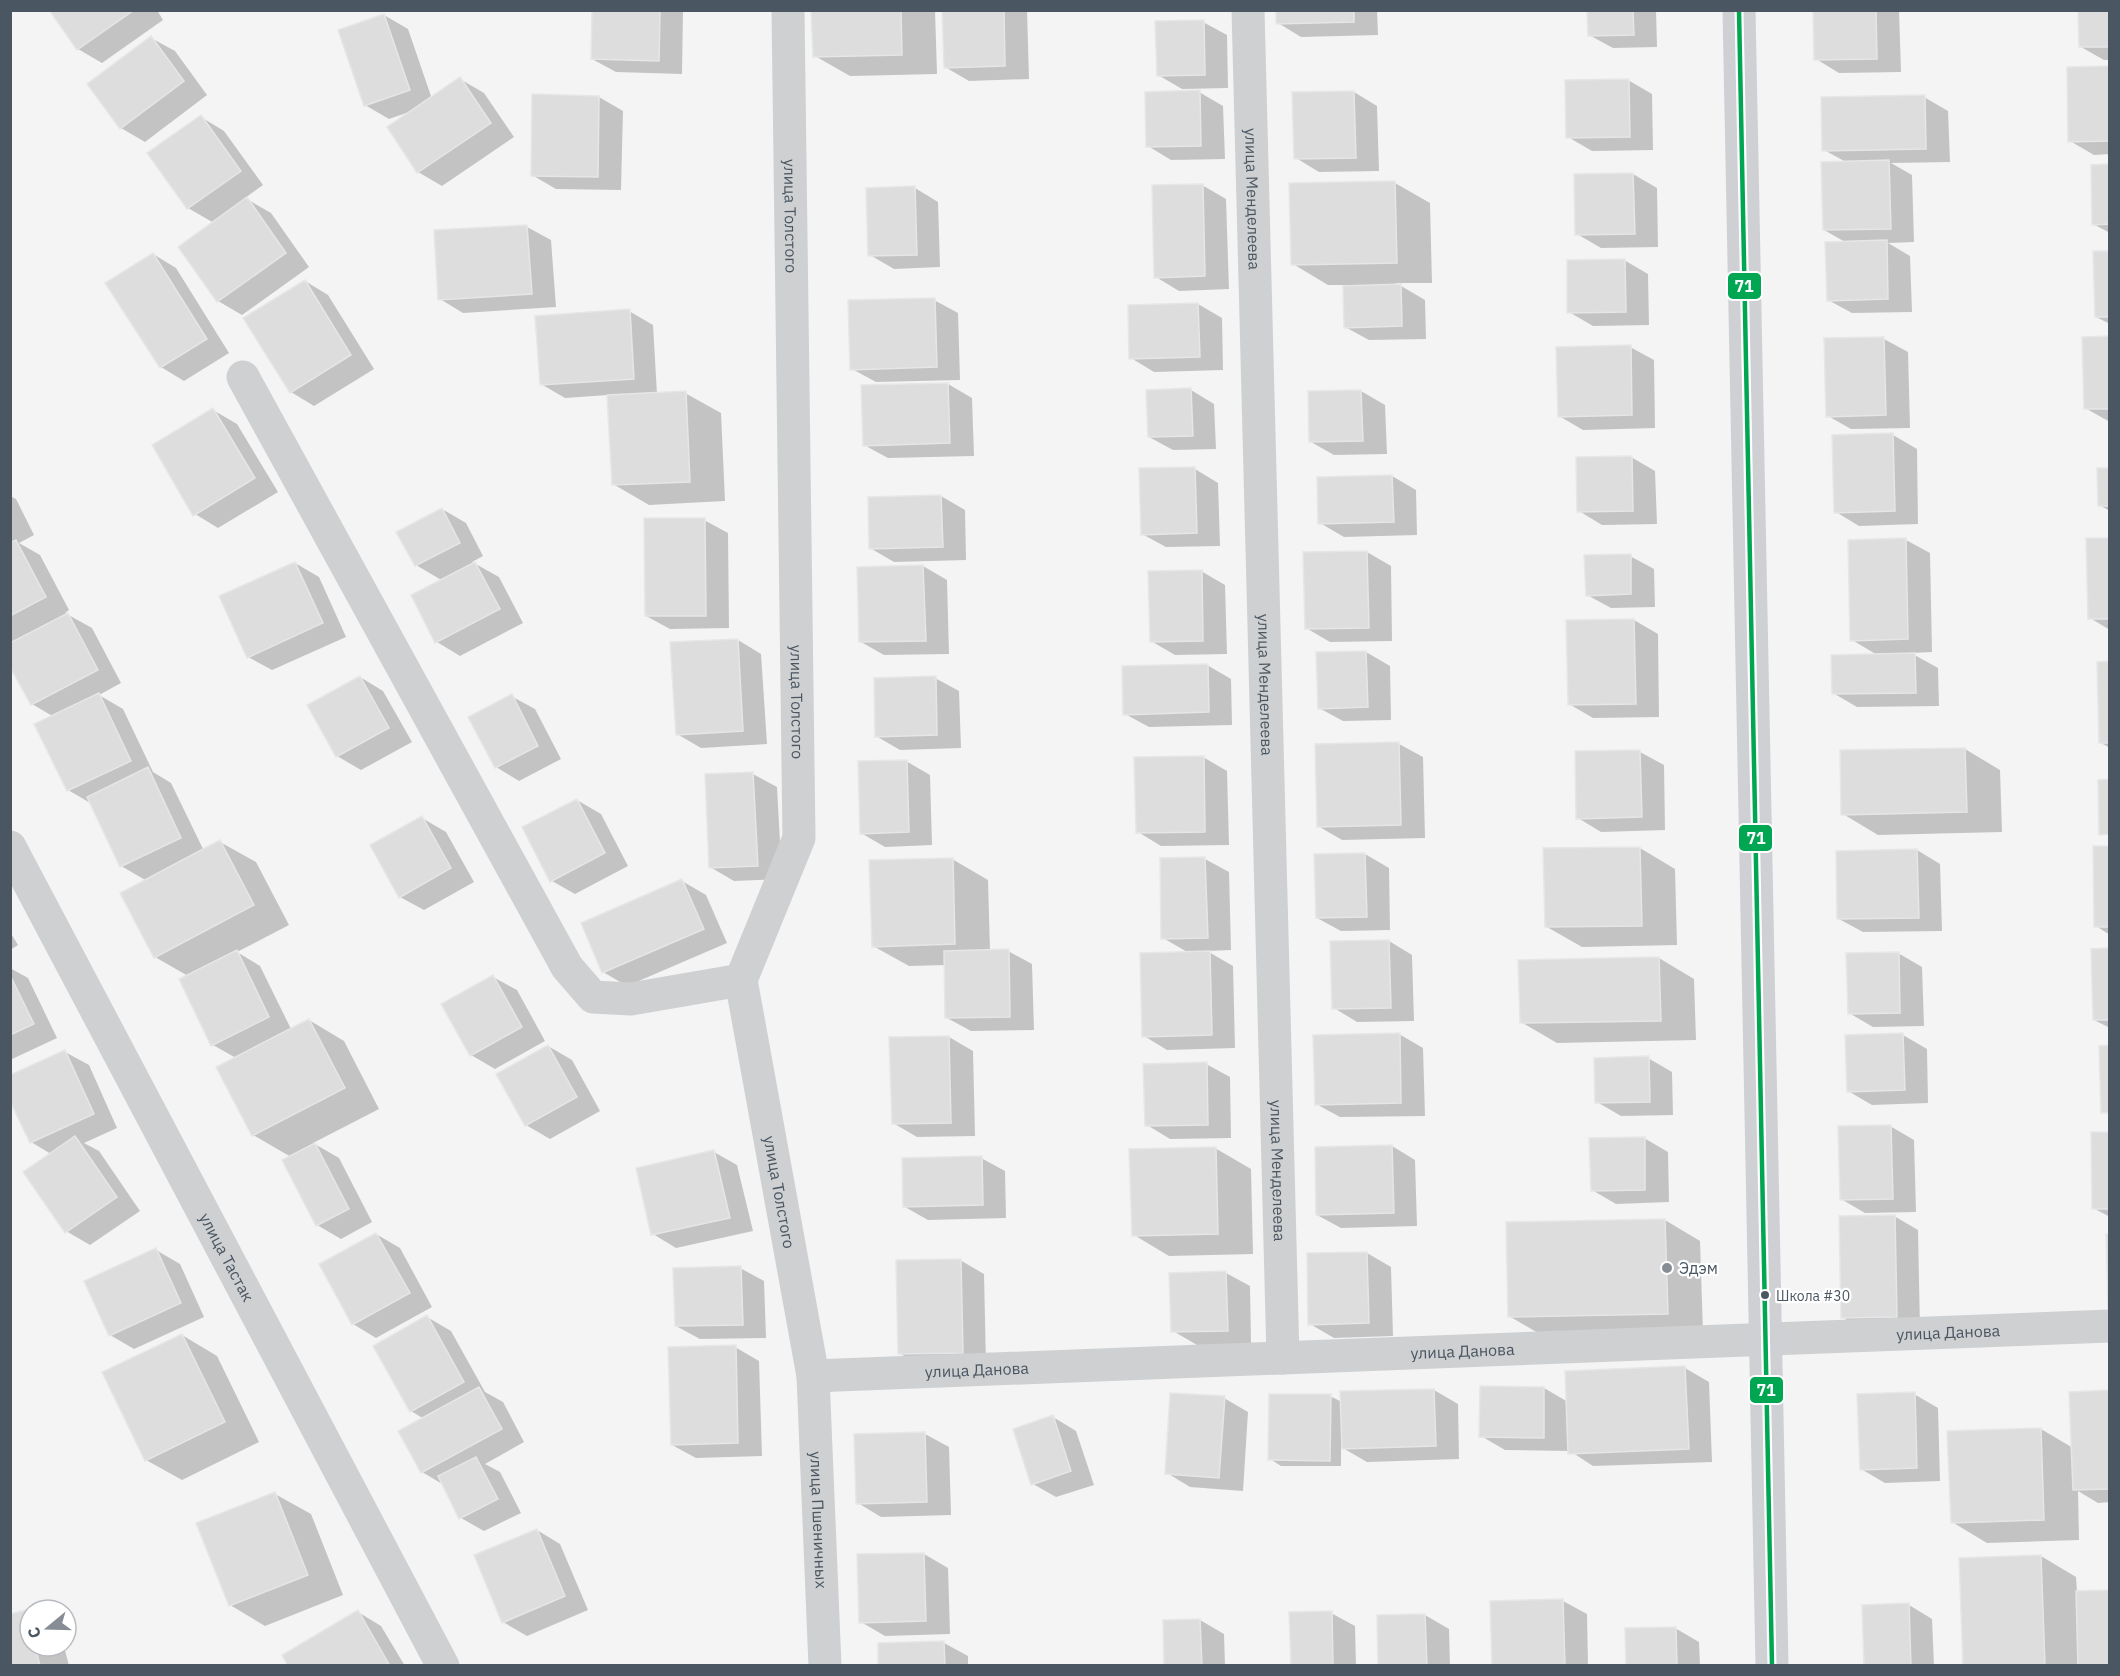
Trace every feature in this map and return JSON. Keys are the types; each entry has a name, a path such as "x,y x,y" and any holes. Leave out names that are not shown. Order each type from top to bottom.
{"main road":[{"path":"1739,10 1772,1665"}],"street":[{"name":"улица Толстого","path":"788,10 799,838 741,980 813,1376"},
{"name":"улица Менделеева","path":"1248,10 1283,1358"},
{"path":"243,377 567,967 593,997 631,999 741,980"},
{"name":"улица Тастак","path":"10,847 443,1665"},
{"name":"улица Данова","path":"813,1376 2109,1326"},
{"name":"улица Пшеничных","path":"813,1376 825,1665"}],"building":[{"path":"49,10 134,10 77,50"},
{"path":"592,10 660,10 659,61 591,59"},
{"path":"811,10 901,10 902,55 813,57"},
{"path":"942,10 1004,10 1005,66 944,68"},
{"path":"1276,10 1354,10 1354,22 1276,24"},
{"path":"1587,10 1633,10 1634,35 1588,36"},
{"path":"1813,10 1876,10 1877,59 1814,60"},
{"path":"2078,10 2110,10 2110,47 2079,47"},
{"path":"384,14 410,90 364,106 338,30"},
{"path":"1204,20 1205,75 1157,76 1155,21"},
{"path":"151,36 184,81 120,129 87,84"},
{"path":"2110,66 2110,141 2068,142 2067,67"},
{"path":"460,77 491,123 417,173 387,127"},
{"path":"1629,79 1630,137 1566,138 1565,80"},
{"path":"1200,90 1201,146 1146,147 1145,92"},
{"path":"1354,91 1356,158 1294,159 1292,92"},
{"path":"532,94 599,96 598,177 531,176"},
{"path":"1925,95 1926,149 1822,151 1821,97"},
{"path":"201,115 241,171 187,209 147,153"},
{"path":"1889,160 1891,229 1823,230 1821,162"},
{"path":"2110,164 2110,224 2092,225 2091,165"},
{"path":"1633,173 1635,234 1575,235 1574,174"},
{"path":"1395,181 1397,263 1291,265 1289,183"},
{"path":"1203,184 1205,276 1154,278 1152,185"},
{"path":"915,186 917,255 868,256 866,188"},
{"path":"247,197 286,253 217,302 178,247"},
{"path":"527,225 532,294 438,300 434,230"},
{"path":"1887,240 1888,299 1827,301 1825,242"},
{"path":"2093,251 2110,251 2110,317 2095,317"},
{"path":"153,253 207,339 160,368 105,283"},
{"path":"1625,259 1626,312 1567,313 1567,260"},
{"path":"305,280 351,355 290,393 243,318"},
{"path":"1401,284 1402,326 1344,328 1343,286"},
{"path":"935,298 937,367 850,370 848,300"},
{"path":"1198,303 1200,357 1129,359 1128,305"},
{"path":"630,309 634,379 540,385 535,316"},
{"path":"2110,336 2110,409 2084,409 2082,337"},
{"path":"1884,337 1886,415 1826,417 1824,338"},
{"path":"1631,345 1632,415 1558,417 1556,347"},
{"path":"948,383 950,443 863,446 861,385"},
{"path":"1191,388 1193,436 1148,437 1146,390"},
{"path":"1361,390 1363,441 1309,442 1308,391"},
{"path":"686,391 690,482 612,485 607,395"},
{"path":"213,408 255,478 193,516 152,445"},
{"path":"1893,433 1895,511 1834,513 1832,435"},
{"path":"1632,456 1633,511 1577,512 1576,457"},
{"path":"1195,467 1197,533 1141,535 1139,468"},
{"path":"2097,468 2110,468 2110,506 2098,506"},
{"path":"1392,475 1394,522 1318,524 1317,477"},
{"path":"941,495 943,547 869,549 868,497"},
{"path":"442,508 460,543 415,566 396,532"},
{"path":"644,518 705,518 706,616 645,616"},
{"path":"1906,538 1908,639 1850,641 1848,540"},
{"path":"2086,538 2110,538 2110,619 2088,619"},
{"path":"16,540 46,597 10,616 10,543"},
{"path":"1367,551 1369,628 1305,629 1303,552"},
{"path":"1631,554 1631,594 1586,596 1584,555"},
{"path":"295,562 323,623 247,658 219,596"},
{"path":"475,562 500,609 435,643 411,595"},
{"path":"923,565 926,641 859,642 857,567"},
{"path":"1202,570 1203,641 1150,642 1148,571"},
{"path":"68,613 98,670 31,705 10,667 10,643"},
{"path":"1634,619 1636,704 1568,705 1566,620"},
{"path":"738,639 743,731 676,735 670,642"},
{"path":"1366,651 1368,707 1318,709 1316,652"},
{"path":"1915,653 1916,693 1832,694 1831,655"},
{"path":"2110,661 2110,743 2099,743 2097,662"},
{"path":"1208,664 1209,712 1123,715 1122,666"},
{"path":"360,676 389,728 336,757 307,705"},
{"path":"936,676 937,735 875,737 874,678"},
{"path":"99,693 131,761 67,791 34,724"},
{"path":"512,694 538,746 495,768 468,717"},
{"path":"1399,742 1401,825 1317,827 1315,744"},
{"path":"1965,748 1967,812 1841,815 1840,750"},
{"path":"1640,750 1642,817 1576,819 1575,751"},
{"path":"1204,756 1205,832 1136,833 1134,757"},
{"path":"907,760 909,832 860,834 858,761"},
{"path":"148,767 181,838 120,867 87,797"},
{"path":"753,772 758,866 709,868 705,774"},
{"path":"2110,779 2110,834 2099,835 2098,780"},
{"path":"577,799 605,853 550,882 522,827"},
{"path":"422,816 451,868 399,898 370,845"},
{"path":"220,840 254,905 154,958 120,893"},
{"path":"2093,846 2110,846 2110,927 2094,927"},
{"path":"1640,847 1642,926 1545,927 1543,848"},
{"path":"1917,849 1919,918 1837,919 1836,851"},
{"path":"1365,853 1367,917 1316,918 1314,854"},
{"path":"1205,857 1208,938 1161,939 1160,858"},
{"path":"953,858 955,944 872,947 869,860"},
{"path":"682,879 704,929 602,973 581,923"},
{"path":"1389,940 1391,1008 1332,1009 1330,941"},
{"path":"2110,948 2110,1020 2093,1020 2091,949"},
{"path":"1009,949 1010,1017 945,1018 944,951"},
{"path":"237,950 269,1017 211,1046 179,979"},
{"path":"1210,951 1212,1035 1142,1037 1140,953"},
{"path":"1899,952 1900,1013 1848,1014 1846,953"},
{"path":"1659,957 1661,1021 1520,1023 1518,960"},
{"path":"10,975 34,1024 10,1035"},
{"path":"493,975 522,1027 470,1056 441,1004"},
{"path":"309,1019 345,1088 252,1136 216,1067"},
{"path":"1400,1033 1401,1103 1315,1105 1313,1035"},
{"path":"1903,1033 1905,1090 1847,1092 1845,1035"},
{"path":"949,1036 951,1123 892,1124 889,1037"},
{"path":"548,1045 577,1097 525,1126 496,1074"},
{"path":"2110,1045 2110,1113 2101,1113 2099,1046"},
{"path":"65,1050 94,1114 30,1143 10,1101 10,1075"},
{"path":"1649,1056 1650,1102 1595,1103 1594,1058"},
{"path":"1207,1062 1208,1125 1145,1126 1143,1064"},
{"path":"1891,1125 1893,1199 1840,1200 1838,1126"},
{"path":"2091,1132 2110,1132 2110,1209 2092,1209"},
{"path":"75,1136 117,1197 65,1233 23,1172"},
{"path":"1645,1137 1645,1190 1591,1191 1589,1138"},
{"path":"315,1143 349,1209 316,1226 282,1160"},
{"path":"1392,1145 1394,1213 1316,1215 1315,1147"},
{"path":"1216,1147 1218,1234 1132,1236 1129,1149"},
{"path":"714,1150 730,1218 651,1235 636,1168"},
{"path":"982,1156 983,1205 903,1207 902,1158"},
{"path":"1895,1215 1897,1317 1841,1318 1839,1216"},
{"path":"1665,1219 1668,1314 1508,1317 1506,1222"},
{"path":"376,1233 410,1293 352,1325 319,1264"},
{"path":"2106,1234 2110,1234 2110,1309 2108,1309"},
{"path":"156,1248 181,1303 109,1336 84,1281"},
{"path":"1367,1252 1369,1323 1308,1325 1307,1253"},
{"path":"961,1259 963,1353 898,1354 896,1260"},
{"path":"741,1266 743,1325 675,1326 673,1268"},
{"path":"1226,1271 1228,1331 1171,1332 1169,1273"},
{"path":"427,1315 464,1382 410,1412 373,1346"},
{"path":"182,1334 225,1422 145,1461 102,1372"},
{"path":"736,1345 738,1443 671,1445 668,1347"},
{"path":"1685,1366 1689,1449 1568,1454 1565,1371"},
{"path":"1480,1386 1544,1387 1544,1438 1479,1437"},
{"path":"479,1387 502,1429 421,1473 398,1431"},
{"path":"1434,1389 1436,1446 1342,1449 1340,1391"},
{"path":"2110,1390 2110,1489 2073,1490 2069,1392"},
{"path":"1915,1392 1917,1468 1860,1470 1857,1394"},
{"path":"1170,1393 1225,1396 1219,1478 1165,1474"},
{"path":"1269,1394 1331,1394 1330,1461 1268,1460"},
{"path":"1053,1415 1071,1471 1031,1485 1013,1429"},
{"path":"2041,1428 2044,1520 1951,1523 1947,1431"},
{"path":"925,1432 927,1502 856,1504 854,1434"},
{"path":"476,1457 498,1499 459,1519 438,1476"},
{"path":"275,1492 308,1575 229,1606 196,1523"},
{"path":"537,1529 565,1596 502,1623 474,1555"},
{"path":"924,1553 926,1621 859,1623 857,1554"},
{"path":"2041,1555 2045,1666 1963,1666 1959,1558"},
{"path":"2110,1590 2110,1666 2078,1666 2076,1591"},
{"path":"1563,1599 1565,1666 1492,1666 1490,1601"},
{"path":"1909,1603 1911,1666 1864,1666 1862,1605"},
{"path":"358,1610 390,1666 288,1666 282,1655"},
{"path":"1332,1611 1333,1666 1291,1666 1289,1612"},
{"path":"18,1612 18,1658 38,1658 40,1666 10,1666 10,1614"},
{"path":"1425,1614 1427,1666 1378,1666 1377,1615"},
{"path":"1200,1619 1202,1666 1164,1666 1163,1620"},
{"path":"1676,1627 1677,1666 1626,1666 1625,1628"},
{"path":"944,1641 945,1666 878,1666 878,1643"}],"transit line":[{"name":"71","path":"1739,10 1772,1666"}],"place":[{"name":"Эдэм","path":"1667,1268"},
{"name":"Школа #30","path":"1765,1295"}]}
